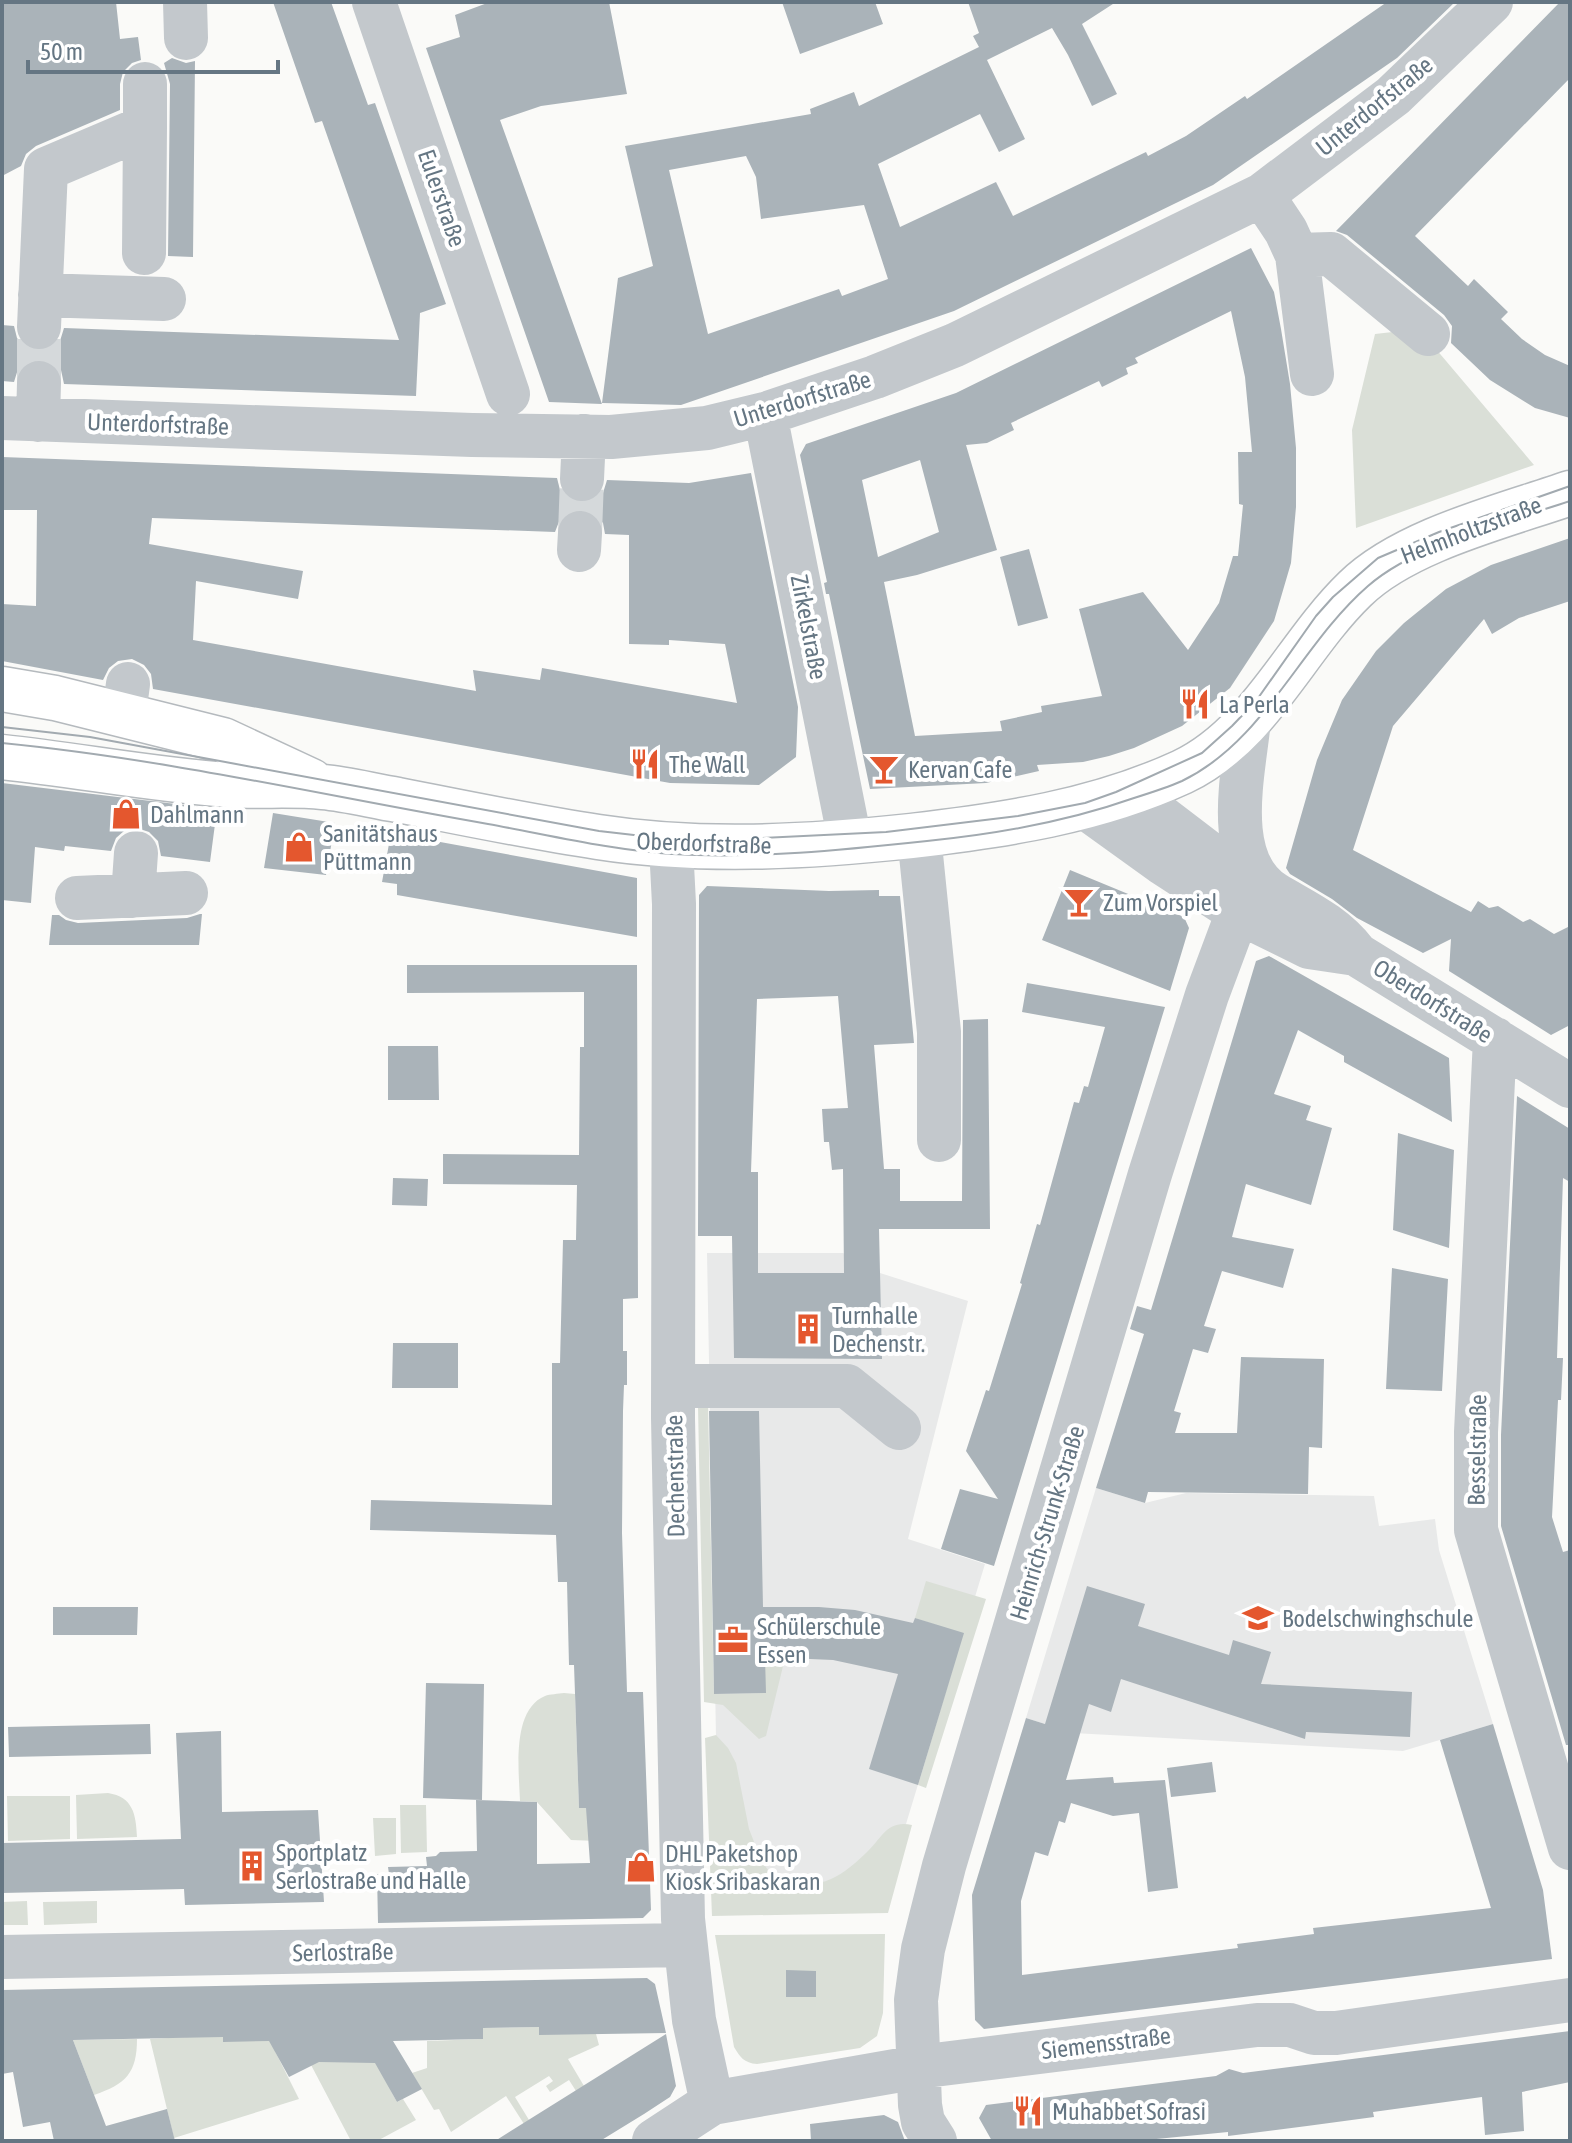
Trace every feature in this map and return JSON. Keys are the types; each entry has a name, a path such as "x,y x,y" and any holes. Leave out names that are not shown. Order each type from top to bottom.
{"main road":[{"name":"Helmholtzstraße","path":"1130,793 1199,762 1228,741 1249,720 1333,612 1376,570 1425,544 1570,493"},
{"name":"Oberdorfstraße","path":"2,689 55,698 126,699 236,744 324,787"},
{"name":"Oberdorfstraße","path":"2,757 143,786 324,787 597,837 671,846 722,848 919,835 1019,822 1086,808 1130,793"}],"street":[{"name":"Eulerstraße","path":"374,2 508,394"},
{"name":"Unterdorfstraße","path":"26,407 472,435 611,437 707,428 765,414 875,377 955,345 1262,195 1393,96 1491,2"},
{"path":"144,253 145,84"},
{"path":"145,127 46,169 40,311 164,299"},
{"path":"1262,195 1286,231 1297,255 1312,374"},
{"path":"1297,255 1331,254 1428,334"},
{"name":"Zirkelstraße","path":"765,414 850,841"},
{"path":"582,479 584,436"},
{"path":"1249,720 1240,828 1255,902"},
{"path":"1130,793 1223,864 1255,902"},
{"name":"Oberdorfstraße","path":"1086,808 1161,862 1255,902 1309,947 1356,954 1570,1086"},
{"path":"919,835 939,1032 939,1140"},
{"name":"Dechenstraße","path":"671,846 674,904 674,1386 685,1945 694,2020 712,2103"},
{"path":"77,898 134,874 186,893"},
{"name":"Heinrich-Strunk-Straße","path":"935,2141 923,2122 916,2000 923,1949 944,1866 1150,1174 1207,995 1255,902"},
{"name":"Besselstraße","path":"1495,1039 1476,1432 1476,1530 1570,1848"},
{"path":"674,1386 847,1386 899,1428"},
{"name":"Serlostraße","path":"2,1957 685,1945"},
{"name":"Siemensstraße","path":"654,2141 712,2103 918,2067 1257,2025 1290,2025 1314,2033 1336,2033 1570,2000"}],"shaded area":[{"path":"1419,329 1534,465 1356,528 1352,430 1375,334"},
{"path":"707,1253 843,1253 880,1273 968,1301 908,1539 985,1564 882,1903 716,1907"},
{"path":"708,1403 714,1694 765,1693 765,1659 785,1658 766,1736 759,1739 723,1705 704,1702 698,1406"},
{"name":"Bodelschwinghschule","path":"1096,1488 1145,1503 1186,1493 1374,1496 1379,1526 1435,1519 1439,1550 1493,1724 1403,1751 1073,1733 1026,1718"},
{"path":"926,1581 986,1599 926,1788 918,1785 963,1634 915,1618"},
{"path":"575,1694 579,1808 586,1808 598,1841 571,1840 537,1802 520,1801 519,1743 527,1714 534,1703 545,1696"},
{"path":"716,1735 736,1763 749,1829 762,1862 775,1879 811,1884 831,1879 855,1863 891,1827 912,1825 888,1913 712,1916 705,1738"},
{"path":"108,1793 123,1798 132,1808 137,1837 77,1839 76,1795"},
{"path":"7,1796 70,1796 70,1839 8,1841"},
{"path":"400,1805 426,1805 427,1852 401,1853"},
{"path":"373,1818 396,1818 396,1854 375,1856"},
{"path":"27,1901 28,1925 2,1925 2,1902"},
{"path":"97,1901 97,1923 44,1925 43,1902"},
{"path":"885,1934 883,2013 877,2036 860,2048 757,2064 740,2057 734,2047 715,1935"},
{"path":"539,2027 539,2034 596,2034 599,2045 568,2059 584,2086 576,2091 569,2080 550,2092 546,2086 553,2081 549,2076 515,2097 529,2120 524,2124 506,2096 451,2132 439,2109 434,2110 412,2073 427,2068 427,2041 482,2039 483,2028"},
{"path":"223,2035 223,2041 274,2041 275,2051 299,2099 174,2138 150,2039"},
{"path":"137,2039 135,2061 128,2076 94,2095 73,2040"},
{"path":"300,2044 378,2046 391,2091 397,2102 403,2099 416,2120 377,2141 351,2141"}],"building":[{"path":"2,2 116,2 120,39 138,37 141,60 132,63 123,72 120,110 36,146 26,154 21,166 2,176"},
{"path":"273,2 331,2 368,105 375,103 446,304 420,313 416,396 64,384 61,370 53,362 40,358 26,361 18,369 14,382 2,381 2,325 14,326 17,338 25,348 39,352 50,349 60,341 64,328 399,340 322,121 315,123"},
{"path":"490,2 609,2 627,94 541,106 500,120 602,404 549,402 426,48 460,37 455,15"},
{"path":"782,2 875,2 883,24 800,54"},
{"path":"968,2 1116,2 1082,24 1117,94 1092,106 1052,28 987,60 1025,139 999,152 980,114 878,164 900,227 996,182 1013,216 1186,136 1245,96 1247,99 1387,2 1455,2 1397,58 1213,185 954,311 681,405 602,403 618,278 653,266 625,146 811,114 810,109 854,92 859,106 979,47 973,36 979,33","holes":["746,156 756,177 761,219 864,205 888,279 842,296 839,289 708,334 669,170"]},
{"path":"1560,2 1570,2 1570,78 1415,236 1468,286 1474,279 1508,312 1501,319 1522,339 1545,355 1570,366 1570,418 1535,408 1490,380 1451,343 1452,326 1444,315 1347,235 1336,231"},
{"path":"172,58 186,63 195,61 193,257 168,256 170,84 164,63"},
{"path":"1251,248 1274,292 1290,384 1296,448 1296,507 1291,563 1274,621 1230,688 1182,726 1109,756 1083,762 1037,765 1039,771 986,783 870,789 829,594 826,594 824,583 827,582 800,455 806,444 956,393","holes":["1231,311 1245,377 1252,452 1238,452 1239,504 1243,505 1238,556 1233,556 1219,603 1188,650 1143,592 1079,609 1102,696 1041,706 1042,712 1000,721 1002,731 915,736 884,582 997,550 966,445 987,443 1014,430 1011,423 1099,381 1102,387 1128,374 1126,368 1138,363 1135,358","920,460 939,532 878,557 862,480"]},
{"path":"2,457 557,478 560,490 568,500 582,504 593,501 603,493 607,480 689,483 751,473 798,707 796,757 759,785 670,783 153,689 151,674 144,665 132,659 118,661 109,668 103,680 2,661 2,604 36,606 37,510 2,510","holes":["581,508 594,513 603,523 605,534 629,535 629,644 669,645 669,640 725,644 737,703 542,668 540,680 473,670 476,691 193,640 196,581 298,599 303,571 149,544 152,518 555,532 560,519 568,511"]},
{"path":"1570,538 1570,601 1519,618 1492,634 1484,619 1393,726 1353,850 1471,912 1478,901 1489,908 1498,906 1523,922 1530,919 1554,934 1570,926 1570,1025 1551,1035 1449,971 1451,939 1423,953 1357,918 1290,874 1286,868 1317,760 1342,700 1376,651 1446,589 1491,565"},
{"path":"1029,549 1048,618 1018,626 1000,557"},
{"path":"2,783 217,809 210,862 161,856 158,841 149,832 137,828 124,831 116,838 111,851 65,846 64,851 35,847 31,903 2,900"},
{"name":"Sanitätshaus Püttmann","path":"273,813 335,823 326,875 264,868"},
{"path":"391,833 637,878 637,937 397,895 397,884 382,882"},
{"path":"1070,870 1184,917 1189,928 1170,991 1042,940"},
{"path":"707,886 879,890 879,896 900,896 914,1043 874,1045 884,1169 900,1169 900,1201 962,1201 963,1020 988,1019 990,1229 879,1229 882,1359 734,1358 732,1236 698,1236 699,895","holes":["838,996 848,1108 822,1109 824,1142 829,1142 832,1170 843,1169 844,1273 758,1273 758,1172 751,1172 757,999"]},
{"path":"202,914 199,945 49,945 52,915 78,923 187,918"},
{"path":"1269,956 1449,1058 1452,1122 1344,1062 1344,1056 1298,1030 1274,1094 1311,1106 1306,1120 1332,1128 1311,1205 1246,1184 1232,1237 1294,1249 1283,1288 1222,1271 1204,1326 1216,1329 1208,1353 1193,1349 1174,1411 1181,1413 1175,1433 1237,1433 1241,1357 1324,1359 1322,1448 1309,1447 1308,1494 1148,1492 1145,1503 1096,1488 1144,1334 1130,1329 1137,1306 1151,1310 1256,961"},
{"path":"407,965 637,965 638,1298 623,1299 623,1351 627,1351 627,1385 624,1385 623,1411 622,1533 627,1692 643,1692 651,1910 643,1918 378,1923 377,1874 389,1874 388,1867 427,1866 426,1857 436,1856 440,1852 477,1851 476,1800 537,1802 537,1864 590,1863 586,1808 579,1808 574,1665 569,1665 567,1582 558,1582 556,1535 370,1530 371,1500 552,1505 552,1363 560,1363 563,1240 576,1240 577,1185 443,1184 443,1154 579,1155 584,992 407,993"},
{"path":"1027,983 1165,1007 994,1566 941,1549 960,1489 998,1499 966,1451 986,1390 989,1391 1074,1102 1079,1103 1084,1086 1088,1087 1105,1027 1022,1012"},
{"path":"388,1046 438,1046 439,1100 388,1100"},
{"path":"1517,1096 1570,1129 1570,1182 1563,1178 1557,1358 1563,1358 1552,1517 1563,1552 1570,1550 1570,1745 1566,1745 1501,1526 1501,1435"},
{"path":"1398,1133 1454,1150 1449,1248 1393,1230"},
{"path":"393,1178 428,1179 427,1206 392,1205"},
{"path":"1392,1268 1448,1279 1442,1391 1386,1389"},
{"path":"393,1343 458,1343 458,1388 392,1388"},
{"path":"709,1411 759,1411 763,1607 855,1610 913,1623 915,1618 964,1633 918,1785 869,1769 898,1674 833,1660 765,1657 766,1693 714,1694"},
{"path":"1087,1586 1145,1604 1138,1626 1229,1655 1233,1640 1271,1652 1261,1684 1412,1692 1410,1737 1306,1732 1305,1739 1121,1679 1111,1712 1089,1704 1066,1780 1113,1777 1114,1783 1165,1780 1178,1888 1148,1892 1139,1813 1113,1816 1071,1803 1065,1823 1059,1821 1048,1856 1035,1852 1021,1901 1022,1975 1238,1948 1237,1944 1314,1934 1313,1928 1491,1908 1440,1740 1493,1724 1543,1890 1552,1959 984,2029 975,2020 972,1895 1026,1718 1045,1724"},
{"path":"53,1607 138,1607 137,1635 53,1635"},
{"path":"426,1683 484,1684 482,1800 423,1798"},
{"path":"150,1724 151,1754 9,1757 8,1727"},
{"path":"221,1731 222,1812 318,1810 324,1902 185,1905 184,1889 2,1893 2,1843 181,1839 176,1733"},
{"path":"1212,1762 1216,1792 1171,1797 1167,1768"},
{"path":"786,1970 816,1971 816,1997 786,1997"},
{"path":"647,1978 655,1984 666,2033 539,2035 539,2027 483,2028 483,2039 393,2041 422,2089 397,2102 375,2063 319,2062 289,2077 269,2041 223,2042 223,2037 73,2040 106,2126 167,2109 175,2141 54,2141 50,2122 23,2127 13,2072 2,2074 2,1990"},
{"path":"1570,2031 1570,2082 1522,2092 1524,2131 1485,2135 1482,2097 1373,2112 1374,2117 1307,2126 1228,2136 1228,2132 1136,2141 992,2141 979,2118 986,2105 1216,2076 1229,2069 1243,2073"},
{"path":"666,2034 676,2086 670,2097 644,2114 600,2141 495,2141"},
{"path":"884,2115 898,2122 905,2141 811,2141 810,2124"}],"tunnel":[{"path":"39,327 39,383"},
{"path":"580,533 582,479"}],"tram line":[{"path":"2,727 90,737 599,831 660,838 722,840 886,832 1018,816 1085,803 1202,753 1256,701 1333,597 1378,558 1439,532 1570,486"},
{"path":"2,743 185,768 580,842 649,852 704,855 800,853 980,835 1083,814 1182,781 1211,764 1237,742 1344,610 1388,571 1464,535 1570,501"}],"place":[{"name":"La Perla","path":"1195,704"},
{"name":"The Wall","path":"645,764"},
{"name":"Kervan Cafe","path":"884,769"},
{"name":"Dahlmann","path":"126,814"},
{"name":"Sanitätshaus Püttmann","path":"299,847"},
{"name":"Zum Vorspiel","path":"1079,902"},
{"name":"Turnhalle Dechenstr.","path":"808,1329"},
{"name":"Bodelschwinghschule","path":"1258,1618"},
{"name":"Schülerschule Essen","path":"733,1640"},
{"name":"Sportplatz Serlostraße und Halle","path":"252,1866"},
{"name":"DHL Paketshop Kiosk Sribaskaran","path":"641,1867"},
{"name":"Muhabbet Sofrasi","path":"1028,2111"}]}
